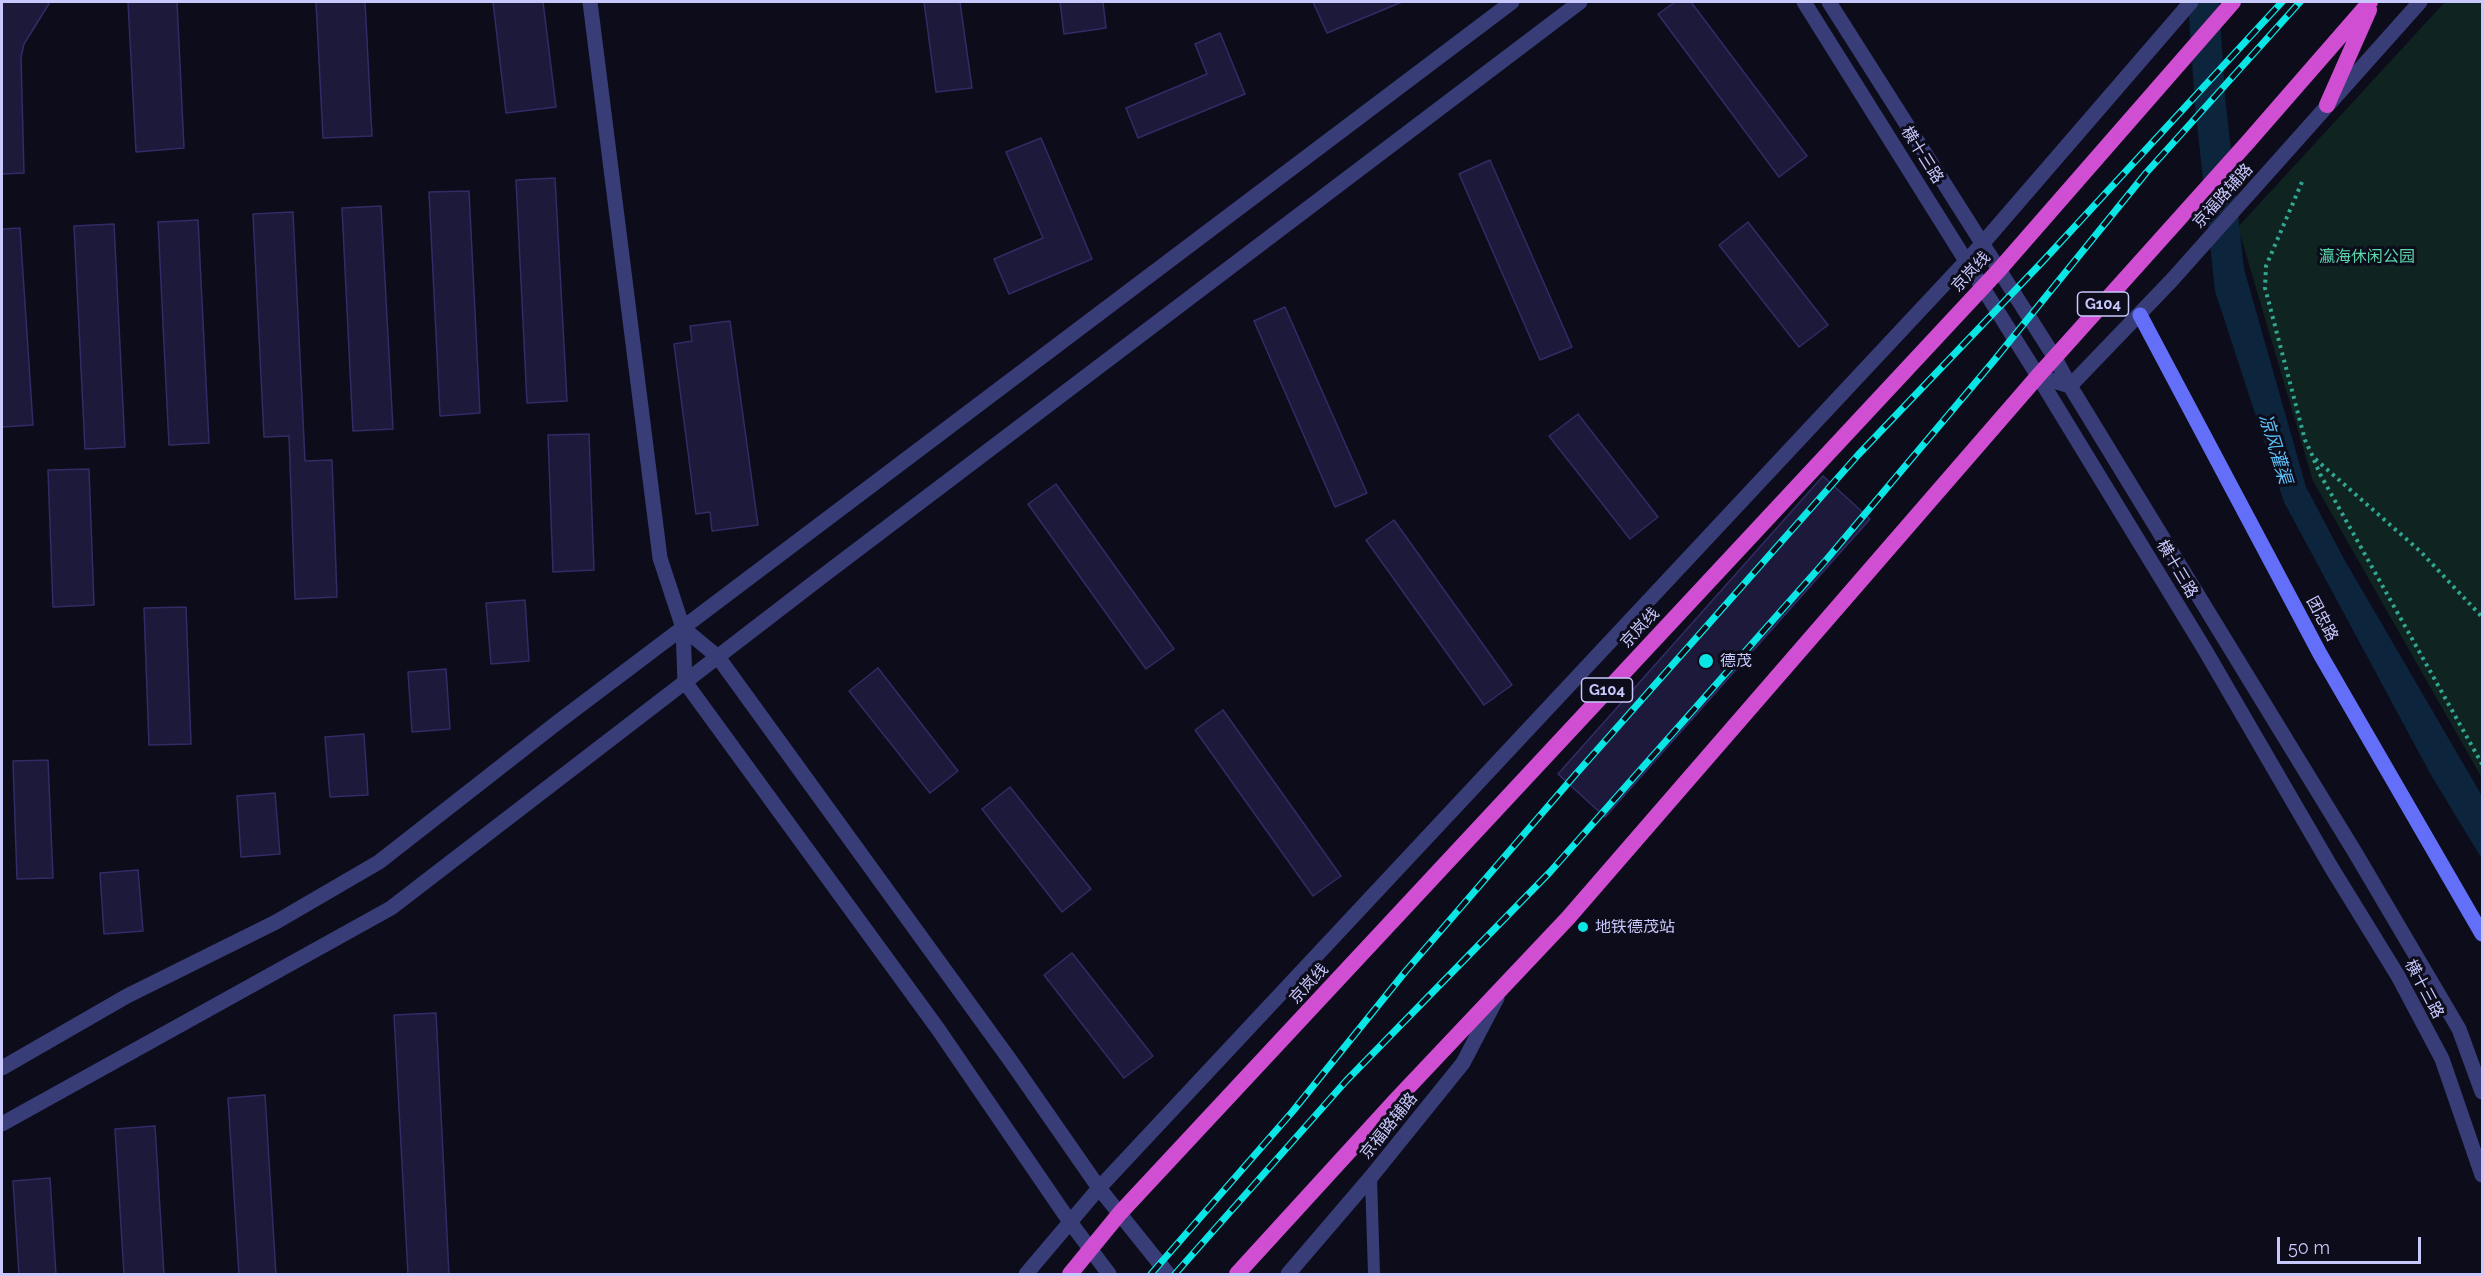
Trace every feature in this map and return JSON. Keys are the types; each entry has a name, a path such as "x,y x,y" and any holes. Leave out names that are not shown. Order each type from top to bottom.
{"highway":[{"name":"京岚线","path":"1070,1275 1120,1213 1998,270 2233,2"},
{"path":"2327,105 2372,2"},
{"name":"G104","path":"1237,1275 1568,918 2038,376 2372,2"}],"main road":[{"name":"团忠路","path":"2140,315 2320,654 2482,934"}],"street":[{"path":"590,2 660,558 683,628 685,682 938,1029 1109,1275"},
{"path":"2,1068 127,996 276,922 379,862 683,628 1512,2"},
{"path":"2,1124 391,908 1580,2"},
{"name":"横十三路","path":"1804,2 2038,376 2205,650 2331,867 2398,976 2442,1059 2482,1175"},
{"name":"横十三路","path":"1829,2 2055,358 2350,844 2459,1029 2482,1092"},
{"path":"1026,1275 1100,1188 1983,243 2191,2"},
{"name":"京福路辅路","path":"2070,386 2171,282 2421,2"},
{"path":"2038,376 2070,386"},
{"path":"683,628 718,657 1100,1188 1168,1275"},
{"name":"京福路辅路","path":"1288,1275 1463,1063 1501,989"}],"lane":[{"path":"1371,1177 1374,1275"}],"path":[{"path":"2302,182 2266,266 2265,288 2305,440 2320,474 2482,764"},
{"path":"2313,457 2413,544 2482,617"}],"green space":[{"name":"瀛海休闲公园","path":"2445,2 2482,2 2482,778 2313,481 2238,227"}],"water":[{"name":"凉风灌渠","path":"2188,2 2219,2 2225,96 2244,269 2306,487 2344,559 2482,796 2482,859 2431,775 2284,502 2215,291 2195,105"}],"building":[{"path":"2,2 50,2 24,44 21,57 24,173 2,174"},
{"path":"128,2 177,2 184,148 136,152"},
{"path":"316,2 365,2 372,136 323,138"},
{"path":"493,2 543,2 556,107 506,113"},
{"path":"924,2 960,2 972,88 936,92"},
{"path":"1060,2 1103,2 1106,28 1064,34"},
{"path":"1313,2 1402,2 1327,33"},
{"path":"1675,2 1691,2 1807,156 1779,177 1658,14"},
{"path":"1220,33 1245,94 1138,138 1126,108 1207,74 1195,44"},
{"path":"1041,138 1092,259 1009,294 994,259 1043,238 1006,152"},
{"path":"1490,160 1572,347 1540,360 1459,174"},
{"path":"555,178 567,401 527,403 516,180"},
{"path":"469,191 480,413 440,416 429,192"},
{"path":"381,206 393,429 353,431 342,208"},
{"path":"293,212 305,461 332,460 337,597 295,599 289,436 264,437 253,214"},
{"path":"198,220 209,443 169,445 158,222"},
{"path":"1748,222 1828,325 1799,347 1719,245"},
{"path":"114,224 125,447 85,449 74,226"},
{"path":"20,228 33,425 2,427 2,229"},
{"path":"1285,307 1367,493 1335,507 1254,321"},
{"path":"730,321 758,525 712,531 710,512 696,514 674,344 692,341 690,326"},
{"path":"1578,414 1658,517 1630,539 1549,436"},
{"path":"589,434 594,570 553,572 548,435"},
{"path":"89,469 94,605 53,607 48,470"},
{"name":"德茂","path":"1823,476 1870,519 1605,817 1558,774"},
{"path":"1056,484 1174,649 1146,669 1028,504"},
{"path":"1394,520 1512,685 1484,705 1366,540"},
{"path":"525,600 529,661 491,664 486,603"},
{"path":"186,607 191,744 149,745 144,608"},
{"path":"878,668 958,771 930,793 849,691"},
{"path":"446,669 450,729 412,732 408,672"},
{"path":"1223,710 1341,876 1313,896 1195,730"},
{"path":"364,734 368,795 330,797 325,737"},
{"path":"48,760 53,878 17,879 13,761"},
{"path":"1010,787 1091,889 1062,912 982,809"},
{"path":"275,793 280,854 241,857 237,796"},
{"path":"138,870 143,931 104,934 100,873"},
{"path":"1072,953 1153,1056 1124,1078 1044,975"},
{"path":"436,1013 449,1275 408,1275 394,1015"},
{"path":"265,1095 276,1275 239,1275 228,1098"},
{"path":"155,1126 164,1275 124,1275 115,1129"},
{"path":"50,1178 56,1275 19,1275 13,1181"}],"railway":[{"path":"1151,1274 1293,1111 1405,972 1575,775 1858,455 2044,260 2282,2"},
{"path":"1175,1274 1346,1081 1550,872 1827,559 1992,363 2146,173 2300,2"}],"place":[{"name":"德茂","path":"1706,661"},
{"name":"地铁德茂站","path":"1583,927"}]}
